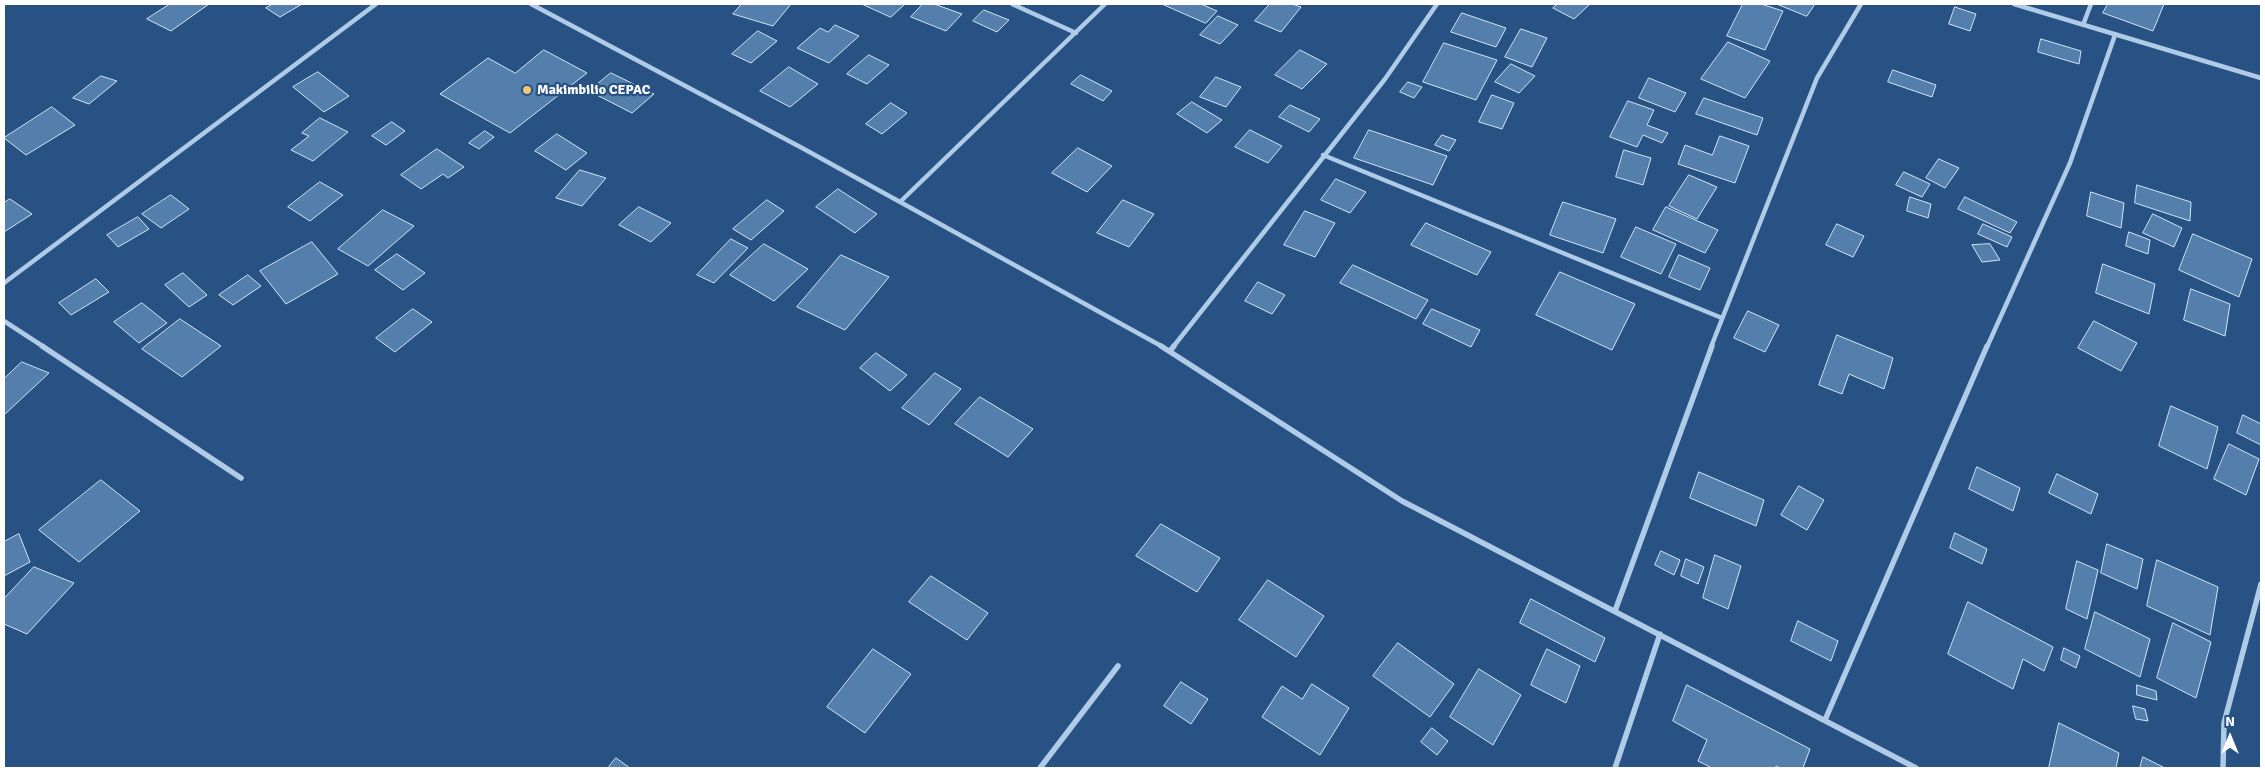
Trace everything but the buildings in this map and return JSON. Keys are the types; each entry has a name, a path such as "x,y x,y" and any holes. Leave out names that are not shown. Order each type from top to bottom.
{"street":[{"path":"4,283 376,4"},
{"path":"531,4 900,202 1170,351 1402,502 1916,768"},
{"path":"1012,4 1076,33"},
{"path":"900,202 1104,4"},
{"path":"1170,351 1323,155 1385,79 1437,4"},
{"path":"1615,611 1722,318 1817,78 1861,4"},
{"path":"2014,4 2261,78"},
{"path":"2083,25 2091,4"},
{"path":"1825,720 1956,415 2070,163 2116,35"},
{"path":"1323,155 1722,318"},
{"path":"4,321 241,478"},
{"path":"2223,768 2224,723 2261,584"},
{"path":"1615,768 1660,634"},
{"path":"1040,768 1118,666"}],"place":[{"name":"Makimbilio CEPAC","path":"527,90"}]}
